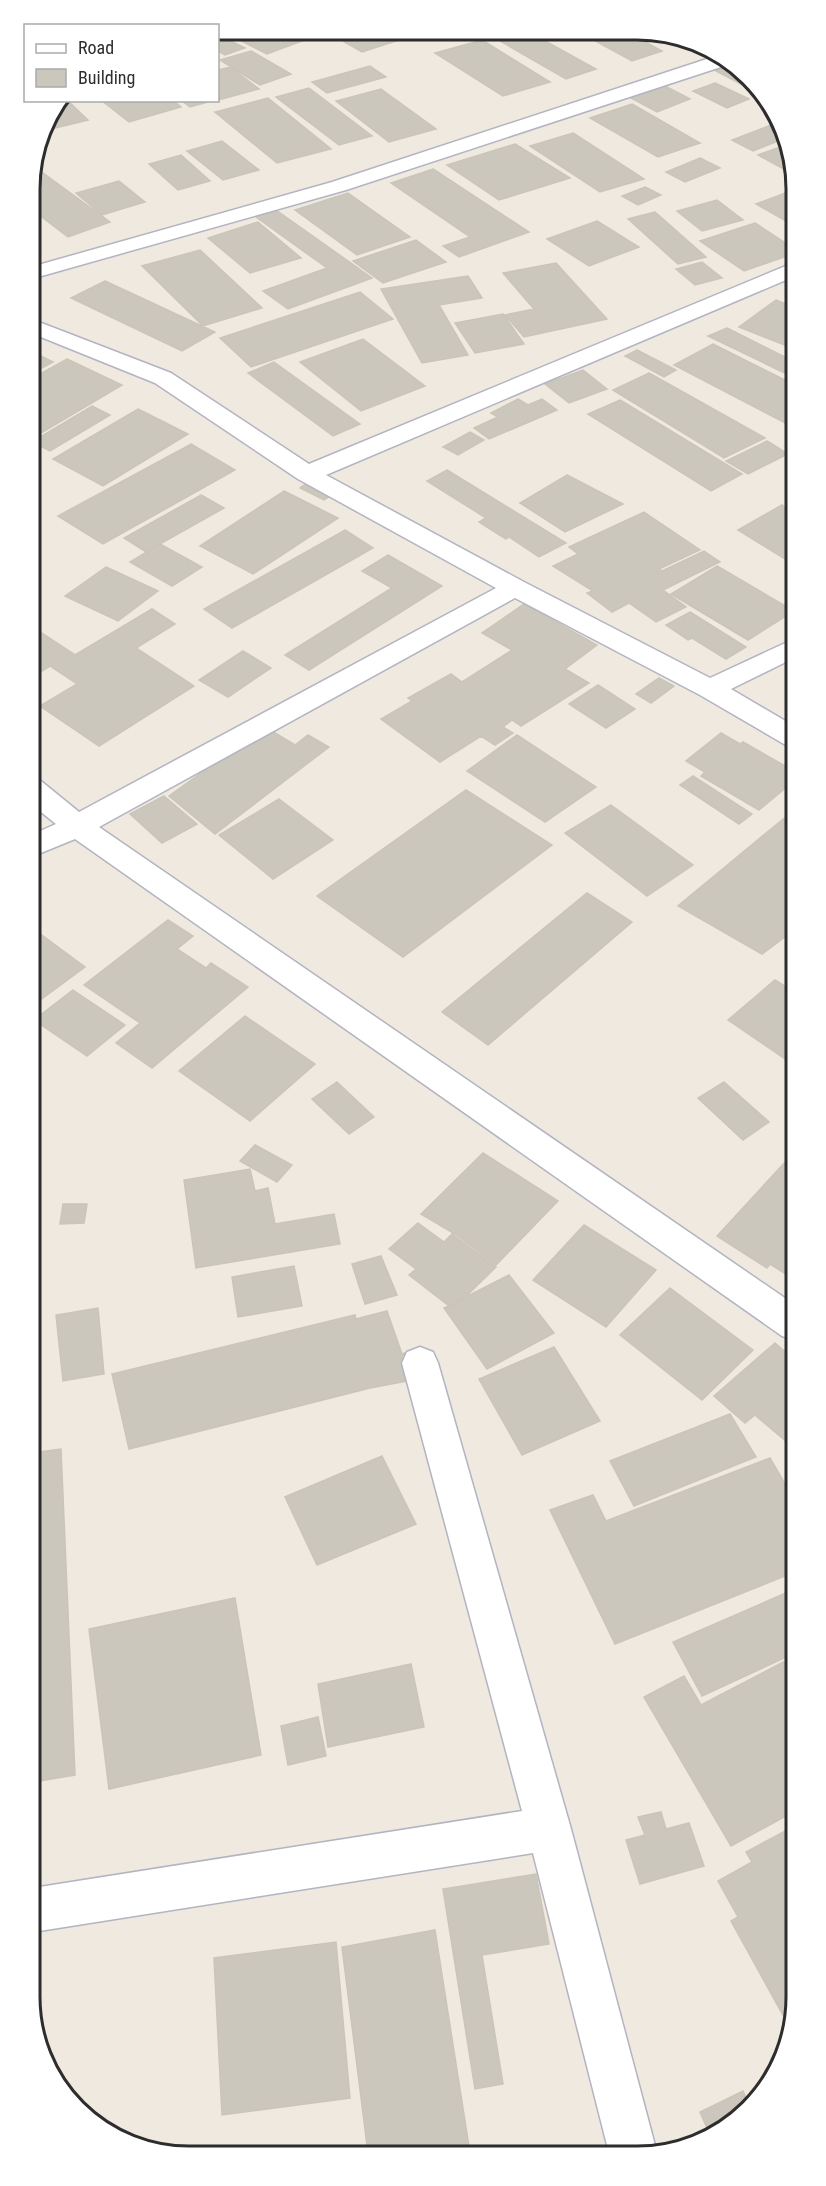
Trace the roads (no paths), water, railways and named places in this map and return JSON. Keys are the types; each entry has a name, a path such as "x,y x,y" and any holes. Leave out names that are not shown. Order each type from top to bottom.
{"street":[{"path":"41,270 339,186 715,63"},
{"path":"307,474 786,272"},
{"path":"41,329 163,378 307,474 515,588 710,689 786,733"},
{"path":"41,843 77,826 515,588"},
{"path":"710,689 786,651"},
{"path":"41,796 77,826 785,1318"},
{"path":"420,1363 549,1829 631,2146"},
{"path":"40,1909 549,1829"}]}
